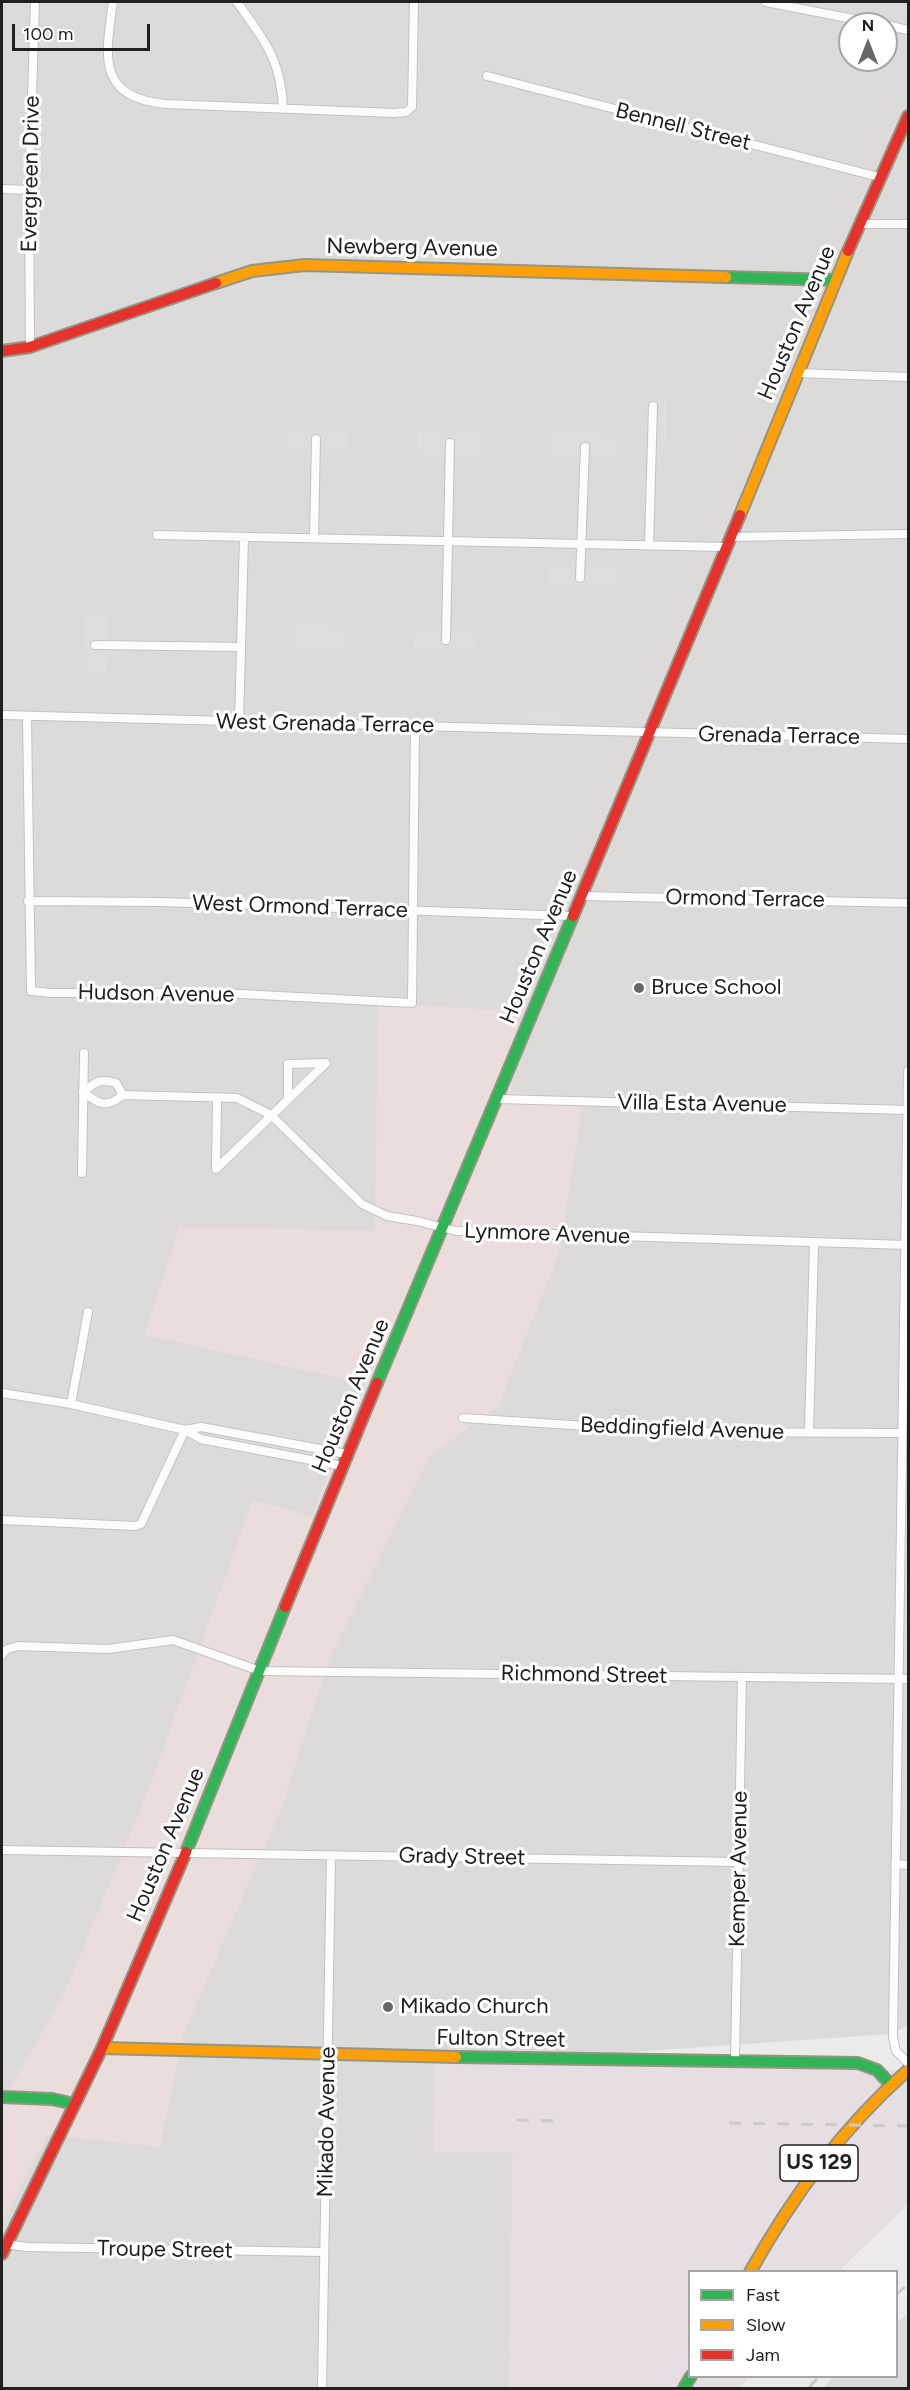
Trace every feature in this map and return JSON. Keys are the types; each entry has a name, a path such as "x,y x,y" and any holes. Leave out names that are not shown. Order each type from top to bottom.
{"street":[{"name":"Evergreen Drive","path":"30,347 29,190 35,2"},
{"path":"113,2 106,57 117,81 132,96 150,103 406,112 412,107 414,2"},
{"path":"237,2 274,58 282,81 283,108"},
{"path":"766,2 838,16"},
{"name":"Bennell Street","path":"487,76 879,177"},
{"name":"Houston Avenue","path":"4,2249 102,2048 186,1852 342,1466 582,896 797,373 879,177 909,116"},
{"path":"2,189 29,190"},
{"path":"861,224 909,224"},
{"name":"Newberg Avenue","path":"2,351 30,347 252,271 276,267 407,267 836,280"},
{"path":"797,373 909,377"},
{"path":"649,545 653,406"},
{"path":"314,538 316,439"},
{"path":"446,640 450,443"},
{"path":"580,578 585,447"},
{"path":"157,535 649,545 909,534"},
{"path":"239,722 244,537"},
{"path":"95,645 241,647"},
{"name":"West Grenada Terrace","path":"2,715 649,732"},
{"path":"27,717 28,901"},
{"path":"413,910 415,726"},
{"name":"Grenada Terrace","path":"649,732 909,739"},
{"name":"Ormond Terrace","path":"582,896 909,903"},
{"name":"West Ormond Terrace","path":"28,901 573,916"},
{"name":"Hudson Avenue","path":"28,901 31,991 222,993 412,1004 413,910"},
{"path":"82,1173 84,1053"},
{"path":"217,1098 216,1170 271,1115 288,1100 326,1063 288,1064 288,1100"},
{"path":"909,1071 907,1245 901,1433 905,1466 898,1679 893,2046 898,2054 909,2063"},
{"path":"83,1092 94,1082 106,1080 116,1083 123,1095"},
{"name":"Lynmore Avenue","path":"83,1092 100,1105 112,1104 123,1095 237,1098 271,1115 362,1204 387,1216 475,1234 907,1245"},
{"name":"Villa Esta Avenue","path":"496,1099 908,1110"},
{"path":"809,1432 814,1243"},
{"path":"71,1404 88,1312"},
{"path":"2,1393 71,1404 185,1430 201,1439 342,1466"},
{"name":"Beddingfield Avenue","path":"463,1418 636,1431 901,1433"},
{"path":"185,1430 201,1427 347,1454"},
{"path":"2,1520 135,1526 141,1524 185,1430"},
{"name":"Richmond Street","path":"2,1655 7,1649 18,1646 108,1649 168,1639 260,1671 909,1679"},
{"name":"Kemper Avenue","path":"735,2062 742,1677"},
{"name":"Grady Street","path":"2,1850 739,1862"},
{"name":"Mikado Avenue","path":"322,2388 331,1855"},
{"path":"895,1864 909,1865"},
{"name":"Fulton Street","path":"102,2048 328,2055 870,2064 878,2069 891,2085"},
{"name":"US 129","path":"751,2270 809,2175 829,2150 891,2085 909,2070"},
{"path":"2,2097 52,2099 74,2104"},
{"name":"Troupe Street","path":"4,2249 38,2247 324,2252"}],"shaded area":[{"path":"2,2 908,2 908,2025 891,2034 514,2060 510,2388 2,2388"},
{"path":"649,399 667,399 666,457 648,457"},
{"path":"282,427 348,429 348,453 282,452"},
{"path":"417,430 482,431 482,457 417,455"},
{"path":"552,433 617,434 616,459 551,457"},
{"path":"160,522 203,523 203,547 159,546"},
{"path":"548,563 616,565 616,590 548,588"},
{"path":"83,611 108,611 107,677 82,676"},
{"path":"294,625 344,626 343,651 294,650"},
{"path":"414,628 478,629 477,654 413,652"},
{"path":"526,712 558,712 568,722 532,722"},
{"path":"378,1003 519,1011 511,1091 582,1107 559,1253 498,1406 430,1456 328,1662 282,1807 183,2035 160,2147 48,2135 2,2222 2,2102 63,1996 148,1791 253,1500 311,1516 366,1384 145,1335 179,1227 375,1231"},
{"path":"435,2058 908,2071 908,2204 840,2270 688,2270 688,2378 748,2378 740,2388 509,2388 513,2152 434,2152"},
{"path":"908,2313 908,2388 823,2388 832,2378 898,2378 898,2322"}],"railway":[{"path":"517,2120 560,2121"},
{"path":"729,2123 908,2126"},
{"path":"898,2293 908,2284"},
{"path":"809,2388 817,2378"}],"traffic: fast":[{"path":"726,277 835,280"},
{"path":"377,1383 573,916"},
{"path":"186,1852 285,1607"},
{"path":"456,2057 858,2063 877,2070 891,2085"},
{"path":"2,2097 52,2099 74,2104"},
{"path":"684,2388 690,2378"}],"traffic: slow":[{"path":"740,515 848,251"},
{"path":"216,283 252,271 305,265 726,277"},
{"path":"102,2048 456,2057"},
{"path":"751,2270 820,2164 862,2115 908,2070"}],"traffic: jam":[{"path":"848,251 908,116"},
{"path":"2,351 30,347 216,283"},
{"path":"573,916 740,515"},
{"path":"285,1607 377,1383"},
{"path":"2,2254 102,2048 186,1852"}],"place":[{"name":"Bruce School","path":"639,988"},
{"name":"Mikado Church","path":"388,2007"}]}
